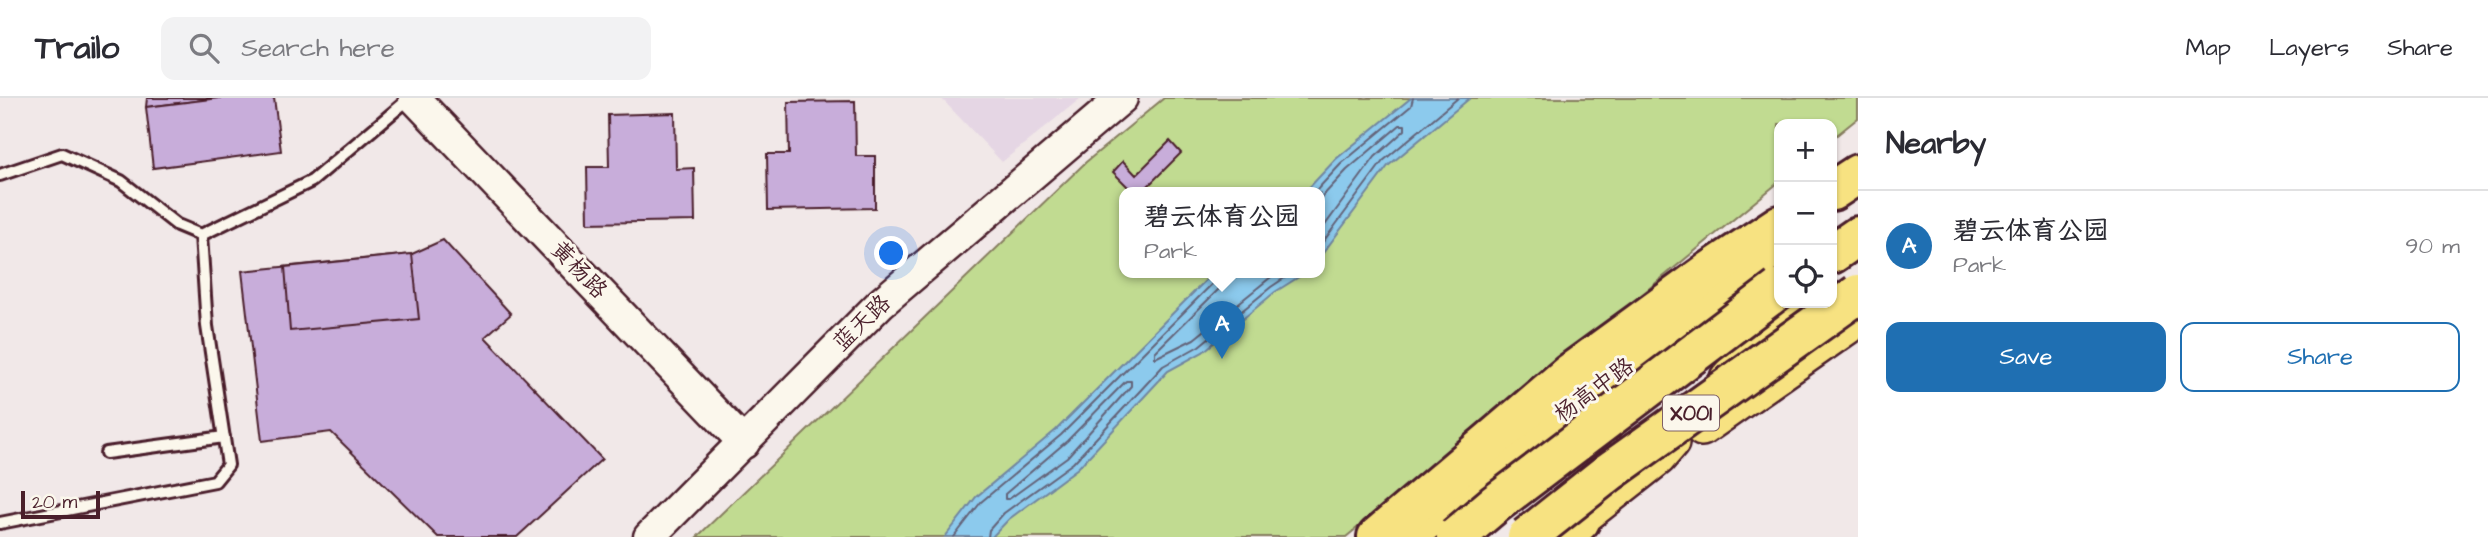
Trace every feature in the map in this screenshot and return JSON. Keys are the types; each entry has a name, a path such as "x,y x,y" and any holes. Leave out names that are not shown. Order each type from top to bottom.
{"highway":[{"path":"1837,188 1858,175"},
{"path":"1377,537 1570,373 1710,271 1774,228"},
{"path":"1837,251 1858,236"},
{"name":"杨高中路","path":"1456,537 1495,504 1774,293"},
{"name":"X001","path":"1527,537 1609,472 1858,294"}],"main road":[{"path":"1837,195 1858,175"},
{"path":"1837,264 1858,244"},
{"name":"杨高中路","path":"1410,537 1534,434 1713,302 1774,249"},
{"name":"X001","path":"1660,458 1772,325 1791,308"},
{"name":"X001","path":"1568,532 1660,458 1858,320"}],"street":[{"name":"黄杨路","path":"412,98 744,443"},
{"name":"蓝天路","path":"649,537 881,303 1122,98"}],"lane":[{"path":"0,175 62,155 121,181 177,225 201,235 312,181 412,98"},
{"path":"0,523 215,481 228,465 207,326 201,235"},
{"path":"106,453 224,438"}],"shaded area":[{"path":"941,98 1081,98 1002,162"}],"green space":[{"path":"1164,98 1858,98 1858,118 1837,135 1837,119 1774,119 1774,186 1346,537 697,537 1086,162"}],"water":[{"path":"1411,98 1470,98 1388,166 1325,250 1325,187 1310,187 1336,159"},
{"path":"1208,278 1297,278 1275,292 1203,352 1168,371 1078,468 1009,519 992,537 945,537 976,497 1056,430"}],"building":[{"path":"147,98 219,98 146,107"},
{"path":"219,98 274,98 281,151 153,168 146,107"},
{"path":"855,101 856,156 875,156 875,208 768,210 767,154 789,154 788,102"},
{"path":"675,113 676,169 694,168 695,221 588,223 587,167 609,167 608,115"},
{"path":"1170,141 1181,153 1147,187 1128,187 1113,172 1123,161 1136,175"},
{"path":"443,240 511,314 485,337 602,459 517,537 438,537 331,432 262,441 242,271 412,254"},
{"path":"412,254 419,319 290,331 285,267"}],"place":[{"name":"碧云体育公园","path":"1222,359"}]}
